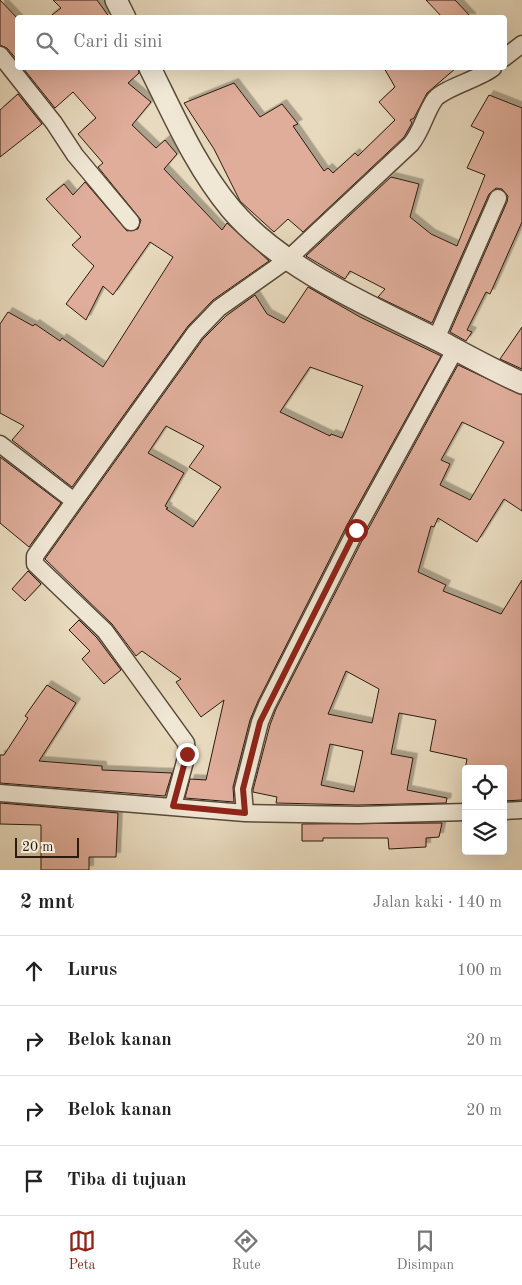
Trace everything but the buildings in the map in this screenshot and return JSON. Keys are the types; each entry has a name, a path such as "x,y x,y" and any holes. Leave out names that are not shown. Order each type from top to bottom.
{"street":[{"path":"116,0 124,15"},
{"path":"507,56 522,44"},
{"path":"0,55 54,123 75,155 132,222"},
{"path":"151,70 193,154 232,209 257,235 287,260 455,350 522,383"},
{"path":"173,806 187,754 186,743 105,631 35,564 35,556 195,333 219,308 287,260 411,144 418,135 435,99 491,70"},
{"path":"436,339 498,198"},
{"path":"245,813 243,789 260,722 267,705 356,530 455,350"},
{"path":"0,444 74,501"},
{"path":"0,793 245,813 462,812"},
{"path":"507,811 522,810"}],"route":[{"path":"187,754 173,806 245,813 243,789 260,722 356,530"}]}
